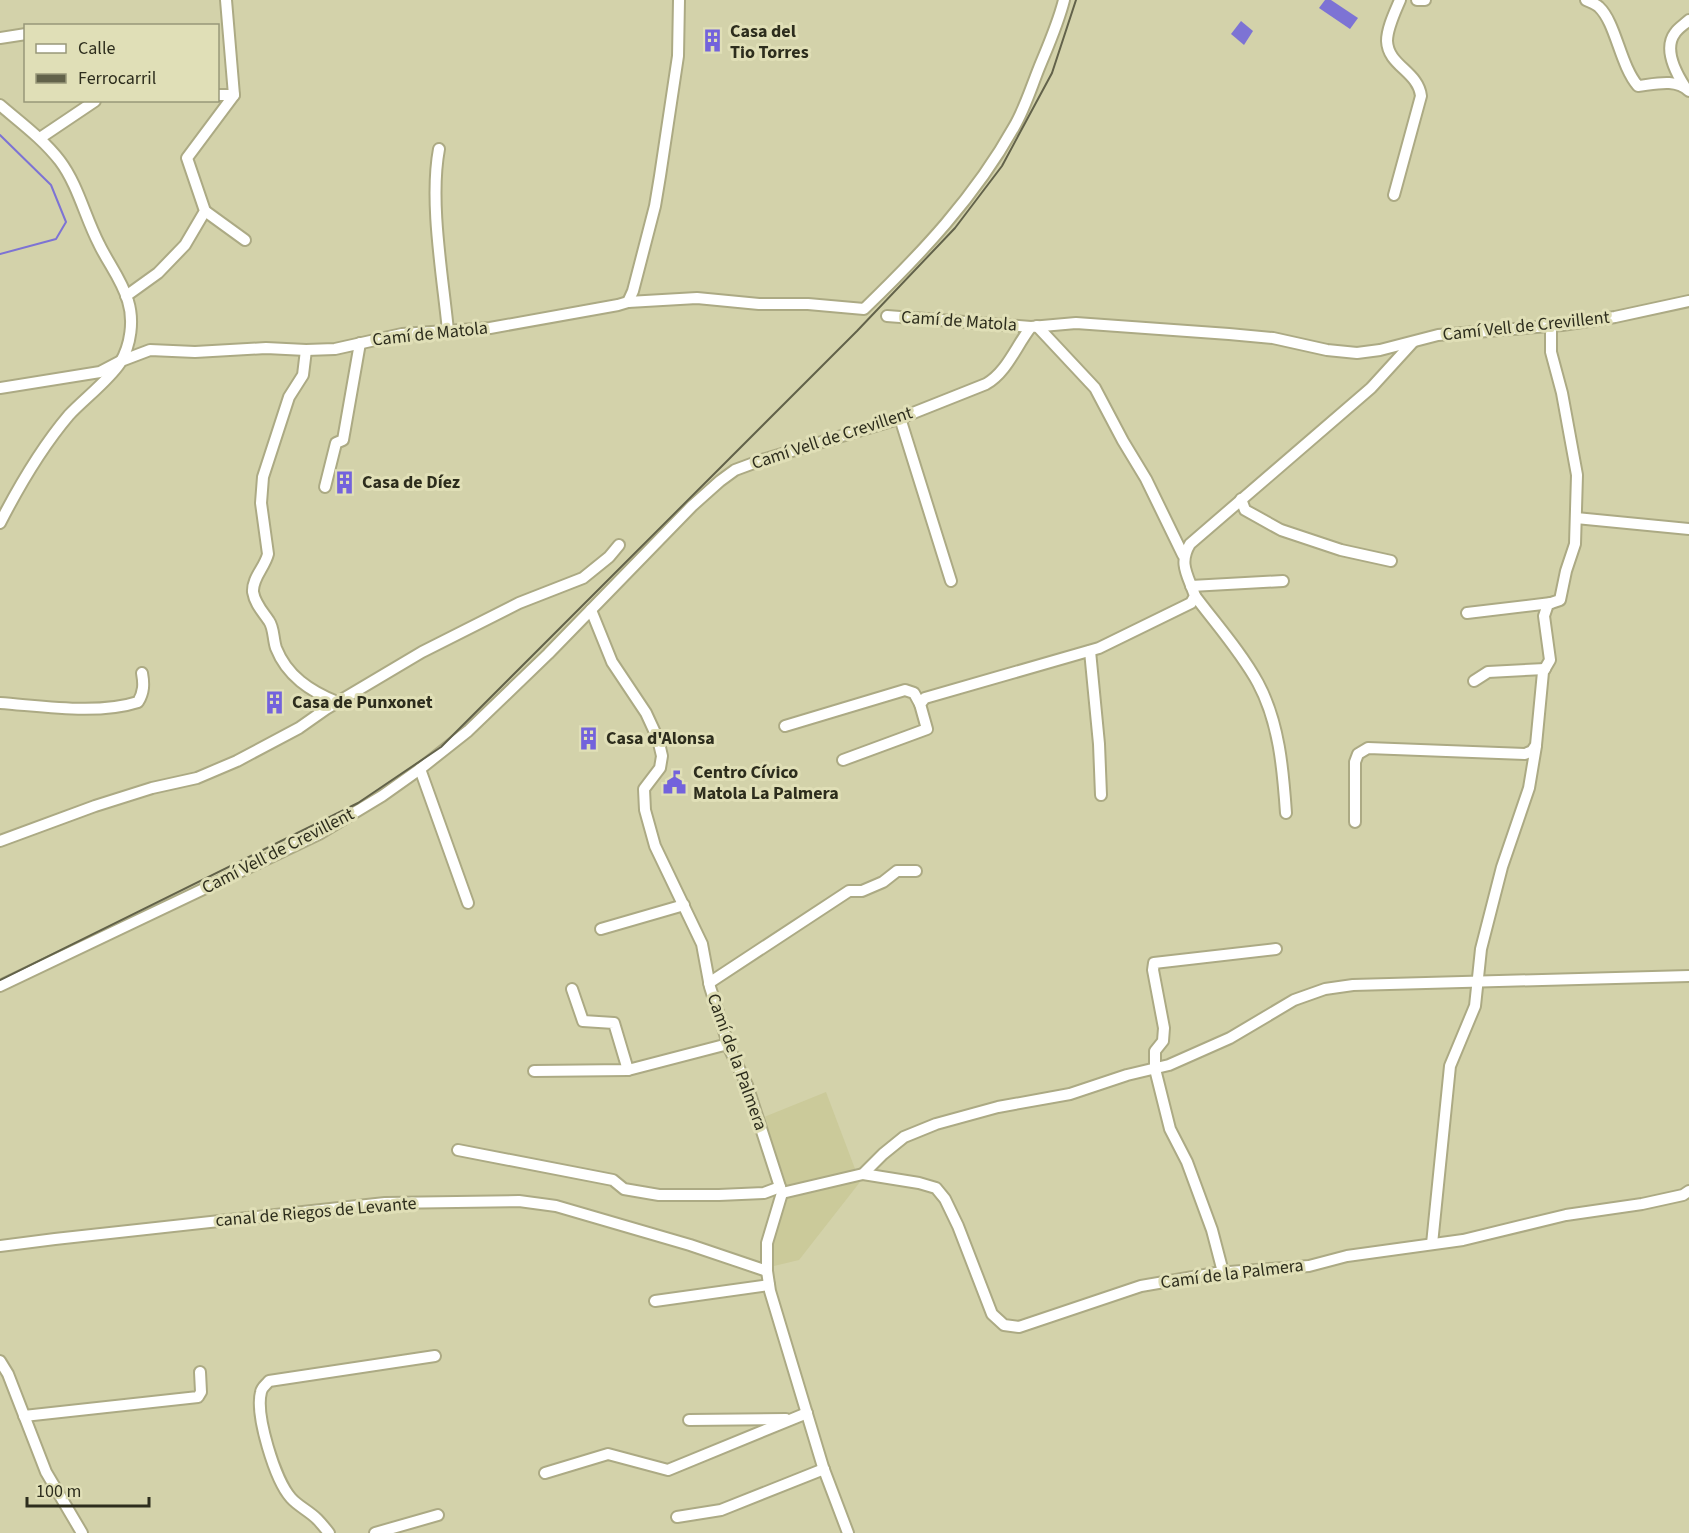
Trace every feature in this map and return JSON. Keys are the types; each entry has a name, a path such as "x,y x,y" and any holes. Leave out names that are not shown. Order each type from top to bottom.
{"street":[{"path":"226,0 234,95 187,158 205,211 245,240"},
{"path":"628,302 633,291 657,196 678,56 679,0"},
{"name":"Camí de Matola","path":"0,388 100,372 150,350 195,352 266,348 335,349 402,334 490,328 628,302 697,298 759,304 808,304 864,309 933,240 972,192 1003,147 1028,100 1064,0"},
{"path":"1394,195 1421,96 1419,85 1392,57 1387,41 1400,0"},
{"path":"1417,0 1425,0"},
{"path":"1586,0 1598,6 1606,17 1631,78 1638,86 1672,83 1687,89"},
{"path":"1687,89 1673,69 1671,45 1674,34 1689,20"},
{"path":"0,38 24,34"},
{"path":"219,95 234,95"},
{"path":"40,138 94,102"},
{"path":"0,105 40,138 62,164 126,296 131,322 129,342 121,361 50,438 20,484 0,523"},
{"path":"439,149 436,162 436,214 448,332"},
{"path":"126,296 158,273 185,245 205,211"},
{"name":"Camí Vell de Crevillent","path":"0,986 320,834 382,796 468,731 692,506 735,470 900,418 996,378 1034,326 1076,323 1229,334 1273,338 1357,354 1438,335 1551,326 1615,317 1689,301"},
{"name":"Camí de Matola","path":"887,316 1034,326"},
{"path":"1034,326 1095,388 1146,479 1183,555 1184,566 1193,591 1251,670 1259,685 1279,744 1286,813"},
{"path":"1467,613 1560,600 1575,544 1576,475 1562,393 1551,352 1551,326"},
{"path":"1183,555 1190,544 1371,388 1413,341"},
{"path":"325,487 336,444 343,440 360,343"},
{"path":"306,350 303,375 289,397 263,477 261,503 268,554 267,561 256,578 253,592 261,612 270,622 281,662 294,676 318,694 337,702"},
{"path":"900,418 951,581"},
{"path":"1241,499 1245,510 1281,530 1341,550 1391,561"},
{"path":"1576,518 1689,529"},
{"path":"0,841 95,806 152,788 197,778 237,761 299,728 337,702 422,652 519,603 583,578 609,557 619,545"},
{"path":"1193,591 1283,581"},
{"path":"920,704 925,698 1090,651 1191,603 1193,591"},
{"path":"1432,1244 1450,1066 1475,1006 1481,948 1502,867 1529,788 1543,672 1550,660 1544,616 1548,604 1551,603"},
{"name":"Camí de la Palmera","path":"591,610 612,662 646,713 658,739 662,756 660,768 644,789 645,810 655,846 702,944 709,983 728,1044 747,1085 781,1190"},
{"path":"1090,651 1099,744 1101,795"},
{"path":"1474,681 1488,672 1545,669"},
{"path":"0,703 94,708 131,704 138,702 141,696 144,685 142,673"},
{"path":"785,726 905,690 914,693 920,704 927,729 843,760"},
{"path":"1355,822 1355,762 1358,754 1368,748 1525,754 1532,751 1536,745"},
{"path":"420,769 468,903"},
{"path":"709,983 849,891 862,891 883,882 897,871 916,871"},
{"path":"601,929 684,905"},
{"path":"1223,1272 1212,1230 1187,1162 1170,1129 1155,1069 1155,1051 1163,1041 1164,1028 1153,970 1154,963 1276,949"},
{"path":"458,1150 613,1180 624,1189 659,1195 719,1195 781,1190 863,1174 904,1137 936,1124 998,1107 1070,1094 1127,1075 1155,1069 1201,1052 1230,1038 1294,1000 1325,989 1353,985 1689,976"},
{"path":"572,989 583,1021 614,1023 628,1070"},
{"path":"534,1071 628,1070 728,1044"},
{"name":"Camí de la Palmera","path":"863,1174 936,1188 945,1199 958,1226 992,1314 1004,1325 1019,1327 1141,1286 1223,1272 1308,1266 1347,1256 1462,1240 1566,1215 1642,1204 1683,1195 1689,1191"},
{"path":"781,1190 766,1243 767,1271 824,1469 848,1533"},
{"name":"canal de Riegos de Levante","path":"0,1246 385,1203 519,1202 556,1206 767,1271"},
{"path":"655,1301 770,1285"},
{"path":"329,1533 317,1519 291,1498 278,1475 272,1461 263,1424 260,1400 262,1388 269,1381 435,1356"},
{"path":"0,1361 8,1374 46,1472 82,1533"},
{"path":"24,1416 198,1397 201,1392 200,1372"},
{"path":"545,1473 608,1454 669,1470 807,1413"},
{"path":"689,1420 792,1419"},
{"path":"677,1517 721,1510 824,1469"},
{"path":"375,1533 438,1515"}],"shaded area":[{"path":"1325,0 1331,0 1358,18 1350,29 1319,8"},
{"path":"1241,21 1253,31 1244,45 1231,34"},
{"path":"826,1092 860,1182 799,1260 774,1266 772,1239 787,1186 764,1117"}],"waterway":[{"path":"0,135 51,185 66,222 56,239 0,254"}],"railway":[{"path":"0,980 358,803 441,747 857,331 955,228 1002,166 1052,73 1076,0"}],"place":[{"name":"Casa del Tio Torres","path":"712,41"},
{"name":"Casa de Díez","path":"344,482"},
{"name":"Casa de Punxonet","path":"274,702"},
{"name":"Casa d'Alonsa","path":"588,738"},
{"name":"Centro Cívico Matola La Palmera","path":"675,782"}]}
